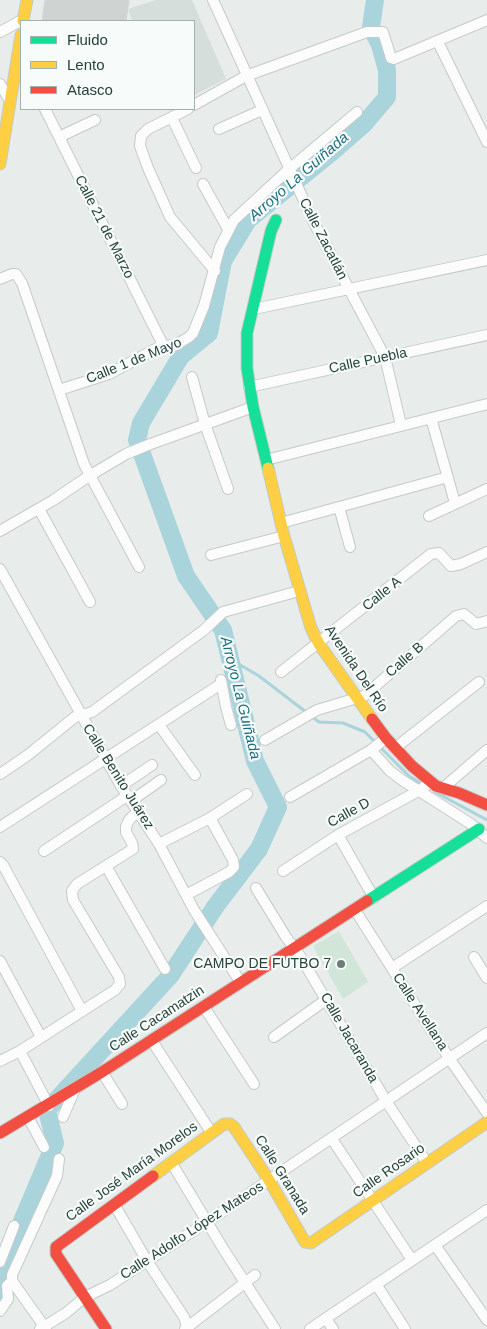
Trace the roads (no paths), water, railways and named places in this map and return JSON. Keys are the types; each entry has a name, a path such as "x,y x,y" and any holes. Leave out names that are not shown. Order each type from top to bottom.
{"street":[{"path":"24,20 27,0"},
{"name":"Calle Zacatlán","path":"213,0 290,174 348,290 385,358 401,425"},
{"path":"195,104 246,76 367,32 382,31 391,58 394,60 487,20"},
{"path":"0,32 20,22"},
{"path":"438,42 487,142"},
{"path":"0,164 6,108 19,61 20,48"},
{"path":"0,84 6,108"},
{"name":"Calle 21 de Marzo","path":"46,110 163,345"},
{"path":"186,110 148,129 141,136 140,146 170,217 215,270"},
{"path":"219,129 262,110"},
{"name":"Calle 1 de Mayo","path":"59,390 120,368 163,345 174,346 181,343 193,332 204,306 220,247 234,220 290,174 357,112"},
{"path":"172,118 196,168"},
{"path":"59,137 95,120"},
{"path":"203,184 228,229"},
{"name":"Avenida Del Río","path":"276,220 271,231 246,345 249,387 284,536 311,628 319,644 356,699 378,745 395,748 425,787 443,788 487,805"},
{"path":"254,309 487,260"},
{"path":"0,279 16,274 22,283 84,464 139,567"},
{"name":"Calle Puebla","path":"249,387 487,335"},
{"path":"192,378 205,424 228,489"},
{"path":"266,460 487,404"},
{"path":"0,531 132,451 253,407"},
{"path":"431,418 455,503"},
{"path":"281,523 448,477"},
{"path":"429,516 487,488"},
{"path":"339,508 350,547"},
{"path":"39,509 90,602"},
{"path":"211,555 284,536"},
{"name":"Calle A","path":"281,672 431,554 439,553 451,566 461,564 487,552"},
{"name":"Calle Benito Juárez","path":"0,569 121,786 159,844 198,917 241,983"},
{"path":"0,774 28,755 75,717 92,712 206,628 226,610 299,591"},
{"name":"Calle B","path":"265,740 317,710 364,696 456,616 464,614 476,624 487,621"},
{"path":"0,828 159,725 221,681 231,725"},
{"path":"395,748 478,682"},
{"path":"159,725 195,775"},
{"path":"290,797 378,745 390,771 411,786 425,787 487,838"},
{"path":"443,788 487,750"},
{"path":"121,786 152,765"},
{"path":"44,851 161,780"},
{"name":"Calle D","path":"283,871 338,835 425,787"},
{"path":"159,844 210,818 247,794"},
{"path":"0,1061 20,1051 115,990 120,984 119,977 73,900 72,891 77,884 133,849 126,832 126,827 129,820 138,811"},
{"path":"186,894 229,872 234,867 233,860 210,818"},
{"name":"Calle Cacamatzin","path":"0,1133 50,1105 152,1041 478,829"},
{"path":"338,835 374,898"},
{"path":"0,862 82,1011"},
{"path":"106,866 165,969"},
{"name":"Calle Jacaranda","path":"256,888 327,999 386,1101 428,1163"},
{"path":"392,968 487,906"},
{"name":"Calle Avellana","path":"355,910 449,1058 487,1113"},
{"path":"474,957 487,978"},
{"path":"0,961 41,1037"},
{"path":"274,1037 327,999"},
{"path":"204,1007 254,1084"},
{"name":"Calle Adolfo López Mateos","path":"44,1328 85,1298 110,1285 332,1139 487,1033"},
{"path":"152,1041 211,1132"},
{"path":"20,1051 50,1105"},
{"path":"102,1072 122,1104"},
{"path":"63,1117 73,1090"},
{"path":"28,1118 44,1147"},
{"name":"Calle Rosario","path":"308,1243 313,1242 487,1122"},
{"name":"Calle José María Morelos","path":"85,1298 56,1254 55,1249 58,1245 211,1132 224,1124 230,1124"},
{"name":"Calle Granada","path":"230,1124 234,1127 269,1180 303,1238 308,1243"},
{"path":"332,1139 412,1260"},
{"path":"0,1311 8,1299 6,1286 57,1176 59,1159"},
{"path":"171,1162 275,1329"},
{"path":"114,1204 184,1317 187,1328 255,1275"},
{"path":"310,1329 487,1210"},
{"path":"0,1262 14,1226"},
{"path":"435,1245 487,1320"},
{"path":"376,1284 405,1329"},
{"path":"6,1286 44,1328"},
{"path":"85,1298 106,1329"},
{"path":"326,1319 333,1329"}],"waterway":[{"name":"Arroyo La Guiñada","path":"0,1298 2,1295 4,1264 55,1143 47,1110 170,976 215,907 259,849 278,807 255,761 223,630 186,576 137,440 141,423 181,356 209,333 223,261 248,220 364,124 387,97 387,70 380,45 371,27 375,0"},
{"path":"230,659 259,676 319,722 343,723 365,732 409,776 423,785"},
{"path":"435,792 487,820"}],"place":[{"name":"CAMPO DE FUTBO 7","path":"341,964"}]}
